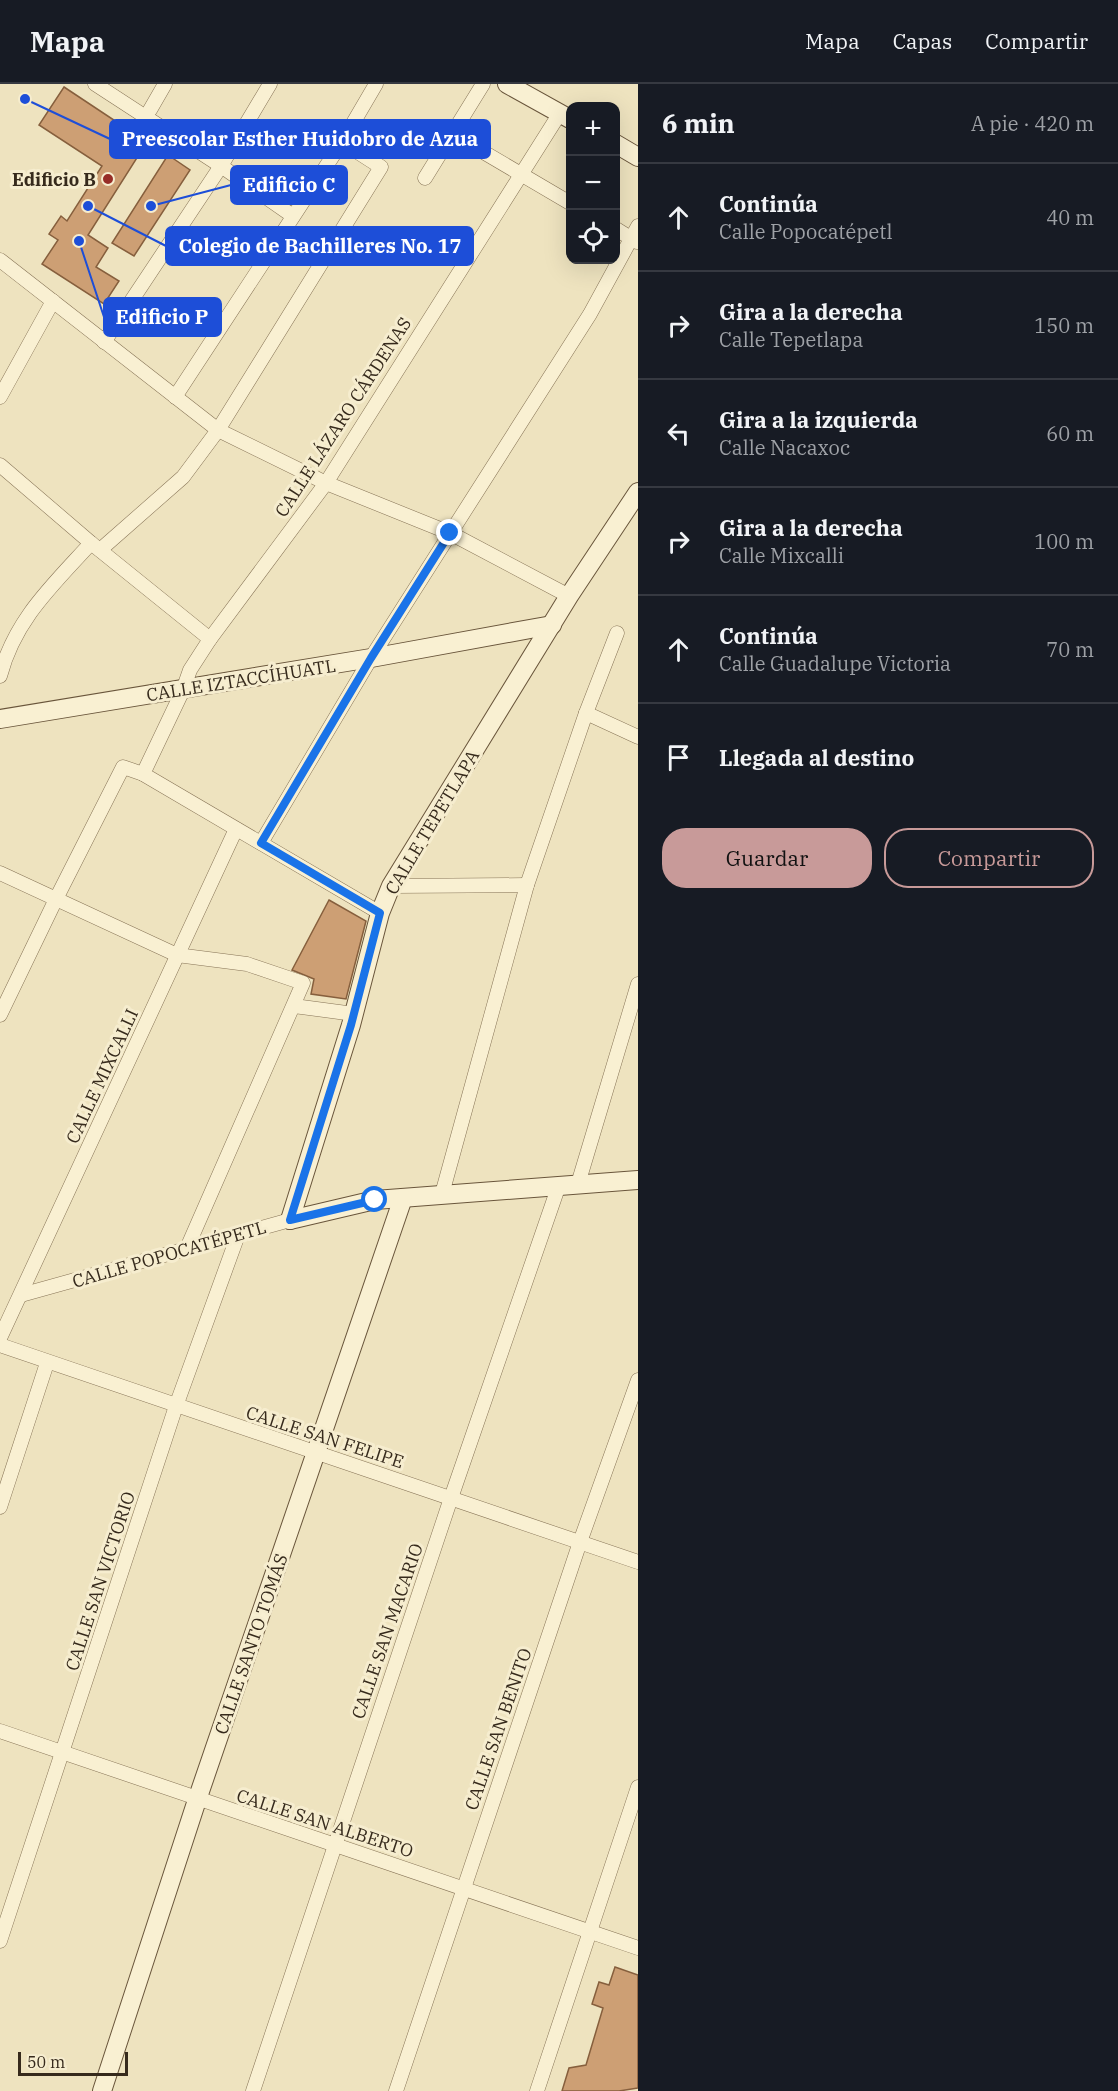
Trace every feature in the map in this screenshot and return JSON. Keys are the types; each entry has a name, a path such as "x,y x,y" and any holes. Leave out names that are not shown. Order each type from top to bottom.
{"street":[{"path":"95,84 293,216"},
{"path":"150,110 165,84"},
{"path":"104,342 221,166 270,84"},
{"path":"175,397 342,142 376,84"},
{"path":"425,178 483,84"},
{"path":"507,84 565,116"},
{"name":"CALLE LÁZARO CÁRDENAS","path":"143,774 183,690 190,670 210,639 326,483 521,174 565,116"},
{"path":"451,133 566,201"},
{"path":"0,676 4,660 19,629 38,602 95,547 183,477 218,430 381,167 342,142"},
{"path":"620,147 638,157"},
{"path":"261,843 371,658 590,314 636,236 620,231"},
{"path":"0,260 218,430 326,483 450,533 569,596"},
{"path":"0,398 53,300"},
{"path":"0,465 95,547 210,639"},
{"name":"CALLE TEPETLAPA","path":"290,1220 354,1014 380,913 391,886 569,596 638,492"},
{"name":"CALLE IZTACCÍHUATL","path":"0,719 371,658 552,625"},
{"path":"442,1194 527,885 586,713 617,633"},
{"path":"586,713 638,737"},
{"path":"0,1015 123,767 143,774 380,913"},
{"name":"CALLE MIXCALLI","path":"0,1338 236,829"},
{"path":"0,873 177,955 247,964 303,983 187,1248"},
{"path":"391,886 527,885"},
{"path":"578,1184 638,984"},
{"path":"294,1006 354,1014"},
{"name":"CALLE POPOCATÉPETL","path":"21,1296 290,1220 375,1200 638,1180"},
{"name":"CALLE SAN MACARIO","path":"253,2091 334,1844 559,1185"},
{"name":"CALLE SANTO TOMÁS","path":"102,2091 197,1800 403,1198"},
{"name":"CALLE SAN VICTORIO","path":"0,1941 176,1406 238,1235"},
{"name":"CALLE SAN FELIPE","path":"0,1345 47,1363 638,1562"},
{"path":"0,1507 47,1363"},
{"name":"CALLE SAN BENITO","path":"396,2091 580,1542 638,1380"},
{"name":"CALLE SAN ALBERTO","path":"0,1731 197,1800 334,1844 638,1948"},
{"path":"537,2091 638,1787"}],"building":[{"path":"64,87 147,142 88,235 108,248 96,267 119,281 104,304 42,264 58,240 49,234 61,216 67,221 102,166 39,125"},
{"path":"168,155 190,170 134,256 112,243"},
{"path":"329,900 366,921 346,999 311,994 314,979 292,970"},
{"path":"615,1967 638,1975 638,2088 619,2091 562,2091 569,2068 586,2065 603,2008 592,2004 599,1982 609,1985"}],"place":[{"name":"Preescolar Esther Huidobro de Azua","path":"25,99"},
{"name":"Edificio B","path":"108,179"},
{"name":"Colegio de Bachilleres No. 17","path":"88,206"},
{"name":"Edificio C","path":"151,206"},
{"name":"Edificio P","path":"79,241"}],"route":[{"path":"375,1200 290,1220 351,1025 380,913 261,843 371,658 450,533"}]}
